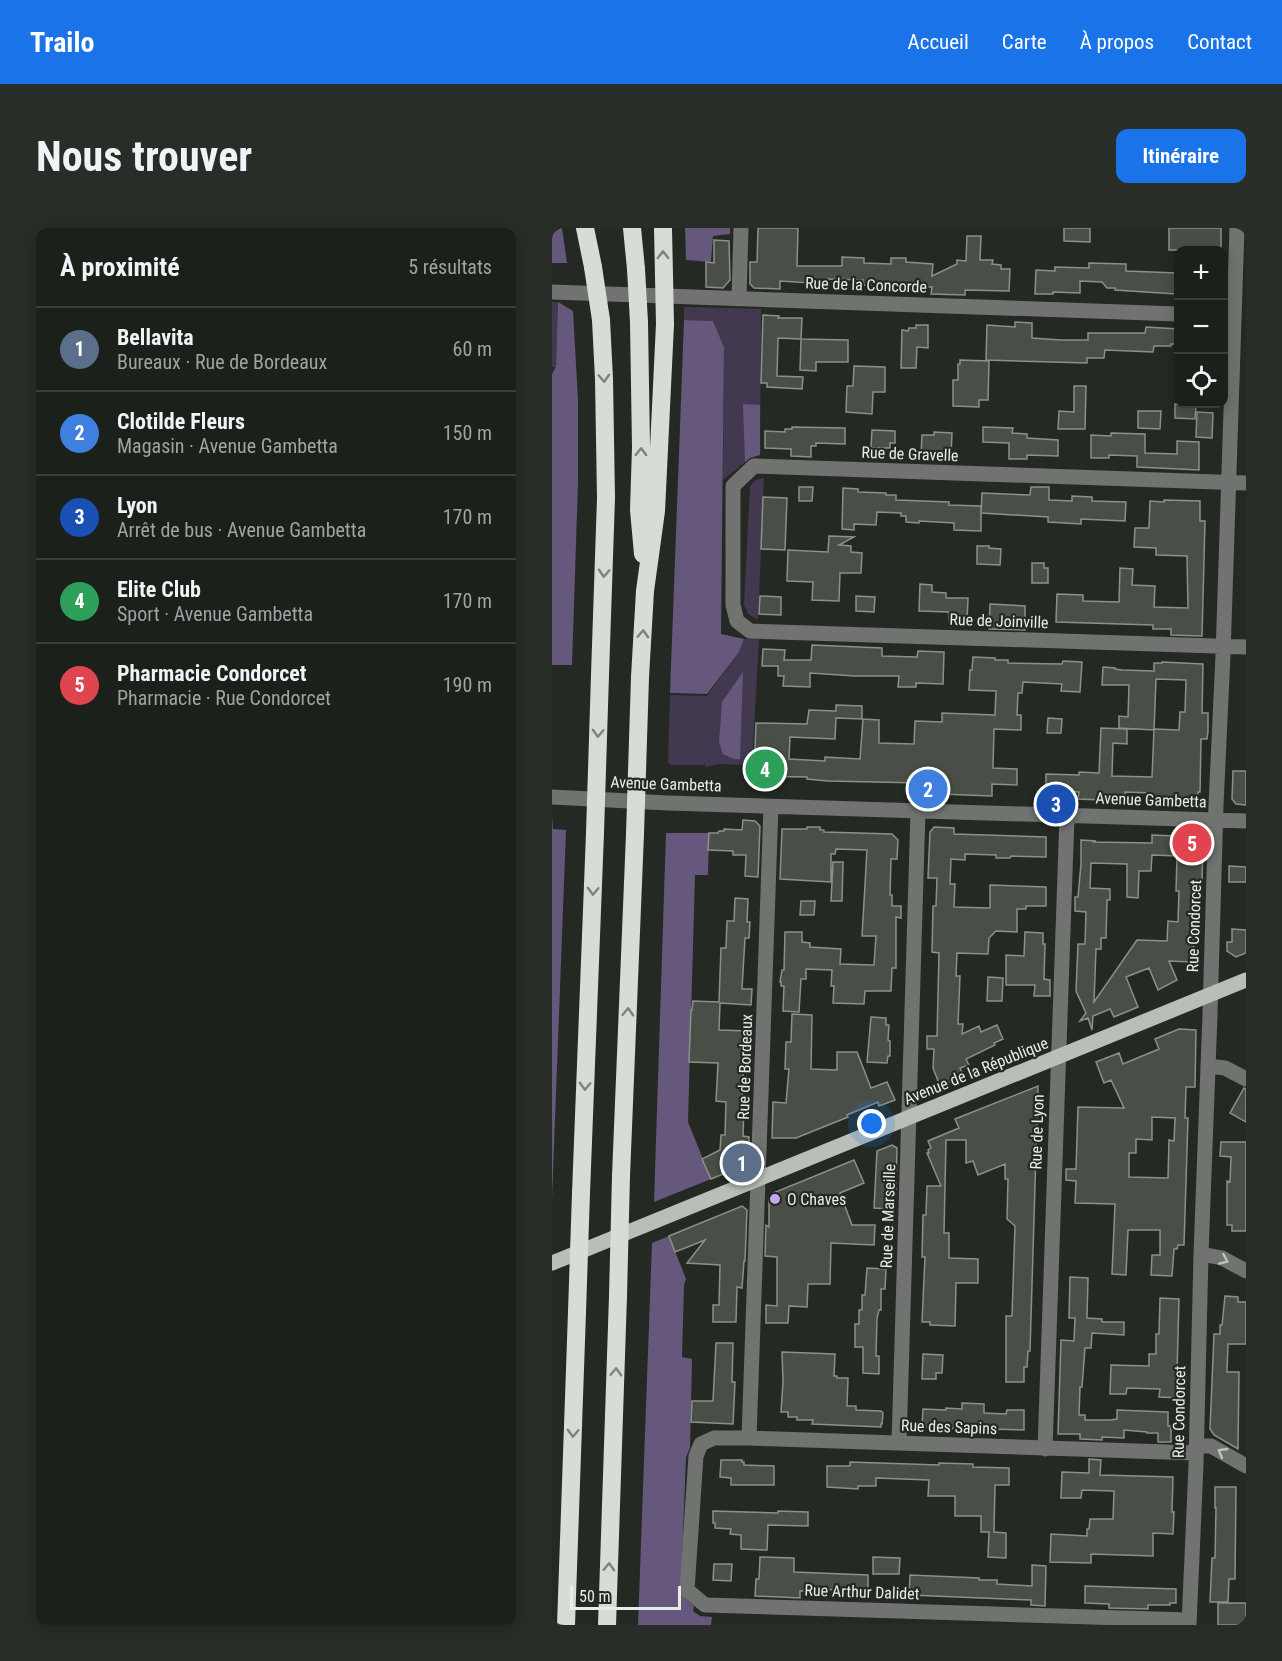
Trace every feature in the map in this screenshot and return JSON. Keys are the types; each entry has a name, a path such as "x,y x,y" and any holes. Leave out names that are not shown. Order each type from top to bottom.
{"highway":[{"path":"566,1625 606,498 605,391 601,320 585,228"},
{"path":"593,267 594,228"},
{"path":"632,228 639,322 641,426 639,510 645,591"},
{"path":"607,1625 640,677 645,591 656,511 665,324 663,228"}],"main road":[{"name":"Avenue de la République","path":"552,1263 1246,980"}],"street":[{"path":"739,299 741,228"},
{"name":"Rue Condorcet","path":"1189,1623 1237,228"},
{"name":"Rue de la Concorde","path":"552,292 1174,314"},
{"name":"Rue de Gravelle","path":"750,632 737,621 733,605 733,486 754,466 1246,483"},
{"name":"Rue de Joinville","path":"750,632 1246,646"},
{"name":"Avenue Gambetta","path":"552,797 1246,821"},
{"name":"Rue de Bordeaux","path":"750,1438 771,806"},
{"name":"Rue de Marseille","path":"899,1443 918,811"},
{"name":"Rue de Lyon","path":"1045,1449 1067,816"},
{"path":"1208,1066 1226,1068 1246,1079"},
{"path":"1201,1254 1222,1258 1246,1271"},
{"name":"Rue des Sapins","path":"701,1444 714,1438 750,1438 1045,1449 1196,1450 1211,1446 1246,1466"},
{"name":"Rue Arthur Dalidet","path":"701,1444 696,1456 687,1590 705,1605 1189,1623"}],"shaded area":[{"path":"552,228 562,228 567,263 552,263"},
{"path":"685,228 730,228 730,234 713,236 711,262 686,260"},
{"path":"552,302 558,302 556,367 552,367"},
{"path":"558,302 573,311 578,400 578,483 572,665 552,665 552,374 556,366"},
{"path":"684,307 761,309 760,455 750,458 723,480 724,347 713,321 684,320"},
{"path":"684,320 713,321 724,347 721,634 744,639 739,652 707,694 670,693"},
{"path":"743,404 760,405 760,455 745,462"},
{"path":"764,478 758,620 748,614 744,605 750,486 756,480"},
{"path":"744,639 759,639 752,765 719,764 705,767 705,763 703,765 671,765 668,762 670,696 707,696 739,652"},
{"path":"743,672 740,759 734,759 723,754 719,742 722,702"},
{"path":"552,815 553,829 566,830 552,1199"},
{"path":"666,833 709,833 708,875 695,875 688,1122 711,1179 654,1202"},
{"path":"669,1236 686,1279 682,1357 692,1359 690,1448 686,1457 681,1586 686,1599 694,1606 693,1611 700,1616 712,1617 711,1625 638,1625 652,1243"}],"building":[{"path":"758,228 798,228 797,266 842,266 842,257 864,258 864,263 891,264 891,258 906,258 906,262 933,264 932,276 957,264 957,260 966,261 967,236 981,236 980,260 993,260 992,264 1001,265 1001,269 1010,269 1009,291 965,290 965,295 931,294 932,287 869,286 863,285 863,280 828,279 828,284 780,281 780,289 754,288 750,284 750,262 757,262"},
{"path":"1064,228 1090,228 1090,242 1064,241"},
{"path":"1169,228 1221,228 1221,246 1174,246 1174,250 1169,250"},
{"path":"714,240 729,241 730,280 723,288 706,287 706,262 714,263"},
{"path":"1089,263 1126,264 1126,271 1174,273 1174,294 1115,290 1115,288 1107,288 1102,282 1080,281 1080,293 1035,294 1036,270 1055,271 1055,267 1089,268"},
{"path":"763,315 779,316 778,318 802,318 801,339 778,338 777,376 803,377 802,389 767,387 767,383 761,383"},
{"path":"1015,322 1032,323 1032,338 1061,340 1088,340 1088,333 1145,333 1146,327 1174,329 1174,344 1154,346 1153,352 1105,350 1104,358 1087,358 1087,363 986,360 987,325 1015,327"},
{"path":"916,325 928,325 928,348 917,347 916,368 901,368 902,330 908,331 909,328 916,328"},
{"path":"801,339 848,340 848,362 816,362 816,371 800,370"},
{"path":"960,360 989,361 988,400 979,400 979,407 953,406 953,380 958,380"},
{"path":"854,366 885,367 885,392 873,392 872,414 846,412 847,386 853,386"},
{"path":"1074,386 1086,386 1085,429 1058,429 1059,411 1074,412"},
{"path":"1175,408 1196,408 1195,419 1175,418"},
{"path":"1138,411 1161,411 1160,429 1138,428"},
{"path":"1197,412 1213,413 1212,438 1196,437"},
{"path":"792,427 845,428 845,444 816,443 816,446 811,446 811,457 791,456 791,449 765,448 765,431 785,432 785,429 792,429"},
{"path":"983,427 1013,428 1012,433 1027,434 1027,438 1058,440 1058,456 1027,455 1027,459 1009,459 1009,443 983,442"},
{"path":"872,430 895,431 895,443 890,443 890,448 871,448"},
{"path":"934,432 952,433 951,455 921,454 922,435 934,435"},
{"path":"1111,433 1145,434 1145,453 1177,454 1177,441 1199,442 1199,470 1137,467 1137,456 1109,455 1109,458 1091,458 1091,435 1111,436"},
{"path":"799,487 813,487 812,501 799,501"},
{"path":"1031,487 1049,487 1049,500 1072,501 1072,496 1092,497 1092,501 1126,502 1125,521 1081,519 1081,524 1048,522 1048,517 981,513 982,493 1030,495"},
{"path":"843,488 858,489 858,492 896,495 896,500 981,506 981,531 954,530 954,523 906,522 906,516 901,516 901,513 877,512 876,525 854,524 854,530 842,529"},
{"path":"763,497 787,498 785,550 761,549"},
{"path":"1164,500 1200,501 1200,521 1205,521 1202,636 1171,635 1171,629 1153,629 1153,625 1056,622 1057,594 1083,595 1083,601 1119,602 1120,568 1133,569 1132,585 1155,586 1154,607 1188,608 1187,556 1156,555 1156,548 1134,547 1135,528 1149,528 1150,501 1164,502"},
{"path":"829,536 854,537 839,545 851,546 851,552 862,553 861,573 840,573 839,601 812,600 813,582 787,581 788,550 828,552"},
{"path":"977,546 1001,549 1000,565 977,564"},
{"path":"1032,563 1044,563 1044,568 1048,568 1048,583 1032,583"},
{"path":"920,584 932,585 932,592 946,593 946,598 968,598 967,621 949,621 949,612 919,611"},
{"path":"760,596 781,597 781,615 759,614"},
{"path":"856,596 875,597 874,612 856,611"},
{"path":"990,604 1025,606 1025,630 989,629"},
{"path":"812,645 882,648 882,656 917,657 918,651 944,652 943,684 916,683 916,687 898,687 899,676 810,673 810,687 783,686 784,676 778,676 778,666 762,666 763,649 785,650 784,660 811,660"},
{"path":"973,657 1008,660 1008,663 1082,662 1080,692 1061,691 1062,684 1023,682 1022,693 1018,693 1017,715 1021,715 1021,730 994,729 993,768 1017,769 1017,785 992,784 992,796 920,794 921,783 828,781 807,779 807,777 754,776 756,723 807,724 809,710 836,711 836,705 862,706 862,719 836,718 835,739 790,737 789,759 825,761 825,757 860,759 863,719 879,720 879,743 914,744 915,721 942,722 942,713 995,715 996,691 969,690"},
{"path":"1154,663 1203,664 1202,713 1208,713 1208,731 1207,739 1201,739 1198,803 1152,802 1152,793 1125,792 1125,801 1078,799 1079,792 1046,791 1046,774 1099,773 1101,728 1127,729 1127,744 1113,743 1112,776 1152,777 1154,730 1119,728 1119,716 1128,717 1129,685 1102,685 1103,667 1154,671","holes":["1156,679 1186,680 1185,712 1180,712 1179,730 1154,729"]},
{"path":"1048,718 1062,719 1061,733 1047,733"},
{"path":"1233,771 1246,771 1246,805 1236,804 1232,799"},
{"path":"743,820 755,821 760,826 758,877 745,876 746,855 733,855 733,851 708,850 709,833 718,833 724,829 742,830"},
{"path":"807,827 820,827 820,830 824,832 892,834 898,840 897,859 891,859 890,895 892,895 892,906 901,906 901,918 896,917 896,968 892,968 891,991 865,991 864,1004 833,1003 832,970 806,969 806,979 801,979 799,1012 783,1011 784,986 781,986 780,982 782,970 784,970 785,932 802,932 802,942 810,943 810,947 841,949 840,964 874,965 876,936 862,936 867,850 836,849 835,854 831,854 831,882 780,879 782,829 807,829"},
{"path":"934,827 954,828 954,834 1046,837 1046,857 996,858 996,855 965,854 965,860 951,859 950,884 955,884 954,907 990,908 990,885 1046,887 1046,906 1026,906 1026,909 1017,909 1017,932 996,931 989,938 988,954 957,953 956,976 960,976 958,1024 963,1024 962,1034 979,1026 981,1032 997,1025 1003,1039 966,1059 969,1065 960,1068 964,1077 940,1086 933,1068 934,1049 927,1049 927,1036 937,1036 939,953 932,952 933,906 936,906 937,878 928,878 930,832"},
{"path":"1152,835 1199,837 1203,842 1202,883 1196,882 1193,946 1196,949 1192,962 1169,961 1177,980 1158,990 1149,968 1126,977 1138,1007 1114,1017 1110,1009 1093,1016 1092,1030 1088,1018 1080,1021 1086,1013 1076,991 1078,944 1085,944 1086,912 1075,911 1081,864 1081,840 1152,843","holes":["1152,855 1177,856 1178,922 1168,921 1167,941 1137,940 1094,1002 1096,949 1101,949 1101,938 1106,938 1107,900 1110,900 1110,889 1090,888 1091,863 1127,864 1127,897 1138,898 1139,871 1151,871"]},
{"path":"833,862 843,862 842,901 831,901"},
{"path":"1229,866 1246,867 1246,882 1229,882"},
{"path":"735,898 748,899 749,938 745,938 742,989 752,989 751,1005 720,1003 719,1030 748,1031 748,1050 744,1050 742,1107 744,1107 743,1136 749,1137 748,1164 711,1179 702,1159 720,1150 721,1135 725,1135 726,1102 716,1101 718,1063 689,1062 691,1010 693,1001 719,1002 721,948 726,948 727,921 734,921"},
{"path":"801,901 815,901 814,915 800,915"},
{"path":"1232,929 1246,930 1246,953 1236,957 1227,951 1227,942 1232,942"},
{"path":"1025,932 1043,933 1044,979 1050,980 1050,996 1034,996 1035,985 1006,985 1006,955 1024,956"},
{"path":"988,977 1003,978 1002,1001 987,1001"},
{"path":"792,1014 812,1015 811,1069 837,1070 837,1052 857,1052 871,1088 887,1082 895,1100 879,1106 878,1102 796,1138 772,1138 773,1102 786,1103 789,1069 785,1069 786,1042 791,1042"},
{"path":"871,1017 886,1018 886,1025 889,1025 890,1056 888,1056 887,1063 867,1062"},
{"path":"1179,1029 1196,1030 1195,1087 1186,1087 1185,1118 1188,1118 1184,1245 1178,1245 1177,1249 1174,1249 1172,1276 1151,1275 1152,1255 1160,1255 1160,1230 1128,1230 1126,1275 1112,1274 1115,1204 1075,1203 1076,1181 1066,1180 1066,1169 1076,1169 1078,1107 1124,1108 1111,1080 1104,1083 1096,1062 1119,1053 1123,1064 1159,1049 1155,1039","holes":["1152,1117 1175,1118 1174,1141 1169,1140 1168,1178 1129,1177 1129,1153 1136,1153 1136,1139 1152,1140"]},
{"path":"1038,1086 1030,1351 1028,1351 1027,1367 1024,1367 1024,1382 1006,1382 1006,1316 1012,1316 1015,1226 1007,1219 1008,1179 1005,1179 1005,1164 978,1175 973,1161 966,1163 966,1140 946,1140 944,1233 949,1233 949,1258 978,1259 978,1283 956,1283 955,1326 930,1325 930,1322 922,1322 925,1257 922,1257 923,1215 926,1215 927,1186 941,1186 927,1153 931,1148 928,1141 959,1128 955,1119"},
{"path":"1244,1088 1246,1089 1246,1122 1230,1113"},
{"path":"1221,1142 1246,1142 1246,1231 1232,1231 1232,1225 1227,1225 1227,1181 1230,1182 1231,1157 1220,1156"},
{"path":"892,1145 897,1148 896,1189 890,1189 889,1209 874,1208 877,1151"},
{"path":"854,1160 864,1183 840,1193 852,1225 875,1225 874,1245 831,1243 830,1284 808,1284 807,1307 789,1306 788,1323 766,1323 766,1305 777,1306 777,1257 765,1256 766,1225 769,1227 769,1199 773,1193"},
{"path":"742,1206 747,1210 745,1261 742,1288 737,1287 736,1322 713,1322 713,1305 719,1305 720,1265 687,1263 705,1240 675,1252 669,1236"},
{"path":"867,1268 886,1269 885,1289 881,1289 881,1310 877,1318 876,1356 879,1356 879,1374 863,1373 863,1347 855,1347 855,1324 859,1324 859,1310 862,1310"},
{"path":"1070,1277 1088,1278 1087,1318 1102,1319 1102,1322 1124,1322 1124,1335 1092,1333 1091,1348 1085,1348 1079,1415 1085,1415 1085,1420 1110,1420 1117,1419 1117,1410 1168,1412 1171,1442 1158,1442 1158,1433 1124,1430 1124,1438 1102,1437 1102,1440 1080,1439 1080,1434 1058,1434 1061,1340 1074,1341 1075,1318 1069,1318"},
{"path":"1225,1296 1238,1297 1238,1302 1246,1302 1246,1344 1228,1344 1227,1372 1239,1372 1238,1449 1214,1435 1210,1429 1214,1334 1220,1334"},
{"path":"1160,1298 1179,1299 1177,1372 1186,1372 1185,1398 1159,1397 1160,1389 1127,1388 1126,1394 1110,1394 1111,1365 1149,1366 1149,1354 1156,1354"},
{"path":"716,1343 733,1343 732,1382 735,1382 733,1424 691,1422 692,1401 713,1401"},
{"path":"782,1352 835,1354 834,1376 848,1378 847,1406 856,1406 856,1410 881,1411 883,1413 881,1427 812,1424 813,1420 797,1420 797,1417 788,1417 788,1412 781,1412"},
{"path":"923,1354 943,1355 942,1373 936,1373 936,1379 922,1379"},
{"path":"962,1403 984,1404 984,1413 1006,1414 1007,1410 1024,1410 1024,1430 989,1429 989,1426 962,1425 962,1429 922,1427 923,1409 962,1409"},
{"path":"1089,1459 1101,1460 1100,1475 1173,1477 1173,1534 1153,1533 1153,1556 1091,1554 1091,1563 1050,1562 1051,1534 1087,1536 1090,1519 1113,1519 1114,1491 1082,1490 1081,1498 1061,1498 1062,1472 1089,1473"},
{"path":"721,1460 742,1460 744,1465 774,1466 774,1485 731,1485 731,1478 720,1477"},
{"path":"850,1462 973,1464 973,1467 1009,1468 1009,1485 995,1485 994,1532 1006,1533 1006,1558 988,1557 989,1532 981,1532 981,1516 955,1516 955,1496 928,1496 929,1480 876,1478 876,1486 858,1486 858,1489 827,1487 827,1466 850,1466"},
{"path":"1215,1487 1236,1487 1235,1579 1229,1579 1228,1602 1210,1602 1212,1558 1215,1558"},
{"path":"713,1511 808,1512 808,1526 768,1525 767,1550 741,1549 741,1535 730,1534 731,1529 715,1528"},
{"path":"760,1557 794,1558 794,1572 868,1575 868,1591 840,1592 840,1590 813,1589 813,1591 800,1591 800,1598 755,1596 756,1579 759,1579"},
{"path":"873,1557 900,1558 899,1574 873,1574"},
{"path":"714,1564 732,1564 731,1581 713,1580"},
{"path":"1032,1565 1046,1566 1045,1606 1031,1605 1031,1600 909,1595 910,1575 979,1578 979,1580 997,1580 997,1584 1032,1586"},
{"path":"1085,1586 1176,1589 1176,1603 1148,1605 1148,1609 1109,1608 1109,1604 1085,1603"},
{"path":"1218,1603 1246,1603 1246,1625 1218,1625"}],"place":[{"name":"Elite Club","path":"765,769"},
{"name":"Clotilde Fleurs","path":"928,789"},
{"name":"Lyon","path":"1056,804"},
{"name":"Pharmacie Condorcet","path":"1192,843"},
{"name":"Bellavita","path":"742,1163"},
{"name":"O Chaves","path":"775,1199"}]}
